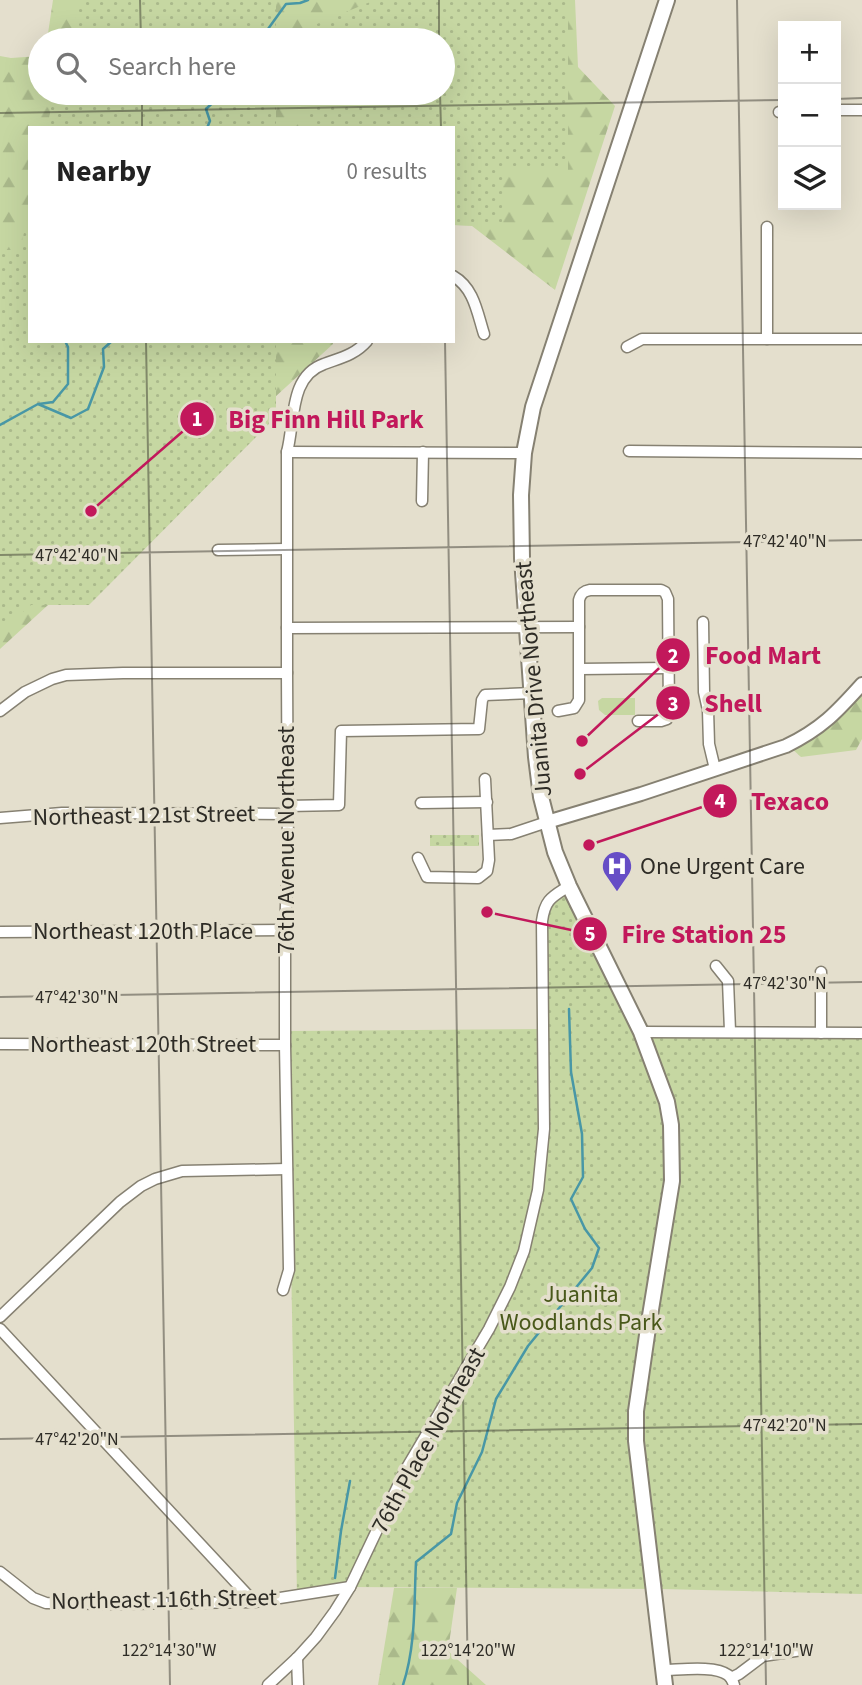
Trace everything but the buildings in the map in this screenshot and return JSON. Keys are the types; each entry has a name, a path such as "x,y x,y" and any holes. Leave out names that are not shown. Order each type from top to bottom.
{"main road":[{"name":"Juanita Drive Northeast","path":"664,1678 638,1465 636,1411 672,1181 671,1125 667,1102 641,1031 569,886 555,852 541,797 522,558 521,495 524,453 534,407 667,0"}],"street":[{"path":"841,110 862,110"},
{"path":"767,227 767,339"},
{"path":"455,277 463,282 471,293 484,334"},
{"path":"627,347 642,339 862,339"},
{"name":"76th Avenue Northeast","path":"283,1290 289,1270 285,1045 288,856 287,452 297,391 310,371 349,356 366,343"},
{"path":"629,451 862,453"},
{"path":"287,452 524,453"},
{"path":"422,502 423,452"},
{"path":"218,550 286,549"},
{"path":"558,711 574,708 579,700 579,600 582,593 590,590 661,590 666,593 668,599 669,714 667,719 661,721 638,721"},
{"path":"703,622 704,692 708,710 709,744 715,769"},
{"path":"287,628 579,627"},
{"path":"580,668 668,668"},
{"path":"0,711 25,692 52,678 66,675 287,673"},
{"path":"488,835 511,834 786,746 832,717 862,684"},
{"name":"Northeast 121st Street","path":"0,818 62,813 287,810 339,805 341,731 479,729 485,695 531,693"},
{"path":"418,859 427,877 478,878 488,871 485,779"},
{"path":"421,803 487,802"},
{"name":"76th Place Northeast","path":"268,1685 297,1658 335,1611 350,1587 406,1469 489,1329 524,1251 538,1190 544,1129 543,914 544,906 551,898 569,886"},
{"name":"Northeast 120th Place","path":"0,932 285,930"},
{"path":"716,966 728,981 730,1031"},
{"path":"821,972 821,1032"},
{"path":"641,1031 862,1033"},
{"name":"Northeast 120th Street","path":"0,1044 285,1045"},
{"path":"0,1317 120,1202 148,1183 166,1174 182,1171 287,1169"},
{"path":"0,1329 254,1602"},
{"name":"Northeast 116th Street","path":"0,1572 33,1598 46,1603 254,1602 350,1587"},
{"path":"664,1678 713,1670 728,1675 732,1681 763,1656 808,1649"},
{"path":"297,1658 299,1685"}],"green space":[{"path":"53,0 575,0 578,67 615,106 555,290 472,226 455,225 455,126 28,126 28,343 333,344 0,649 0,56 28,57 28,105 455,105 455,28 49,28"},
{"path":"81,0 276,0 276,28 73,28"},
{"path":"375,0 568,0 568,170 503,170 502,226 455,225 455,126 307,126 307,105 455,105 455,28 307,28"},
{"path":"52,105 276,105 276,126 47,126"},
{"path":"28,215 28,343 276,343 276,417 89,605 31,605 0,632 0,250 20,250"},
{"path":"862,687 862,739 856,750 801,757 790,747"},
{"path":"602,698 635,698 635,715 605,715 599,710 598,701"},
{"path":"430,835 479,835 479,846 430,846"},
{"name":"Juanita Woodlands Park","path":"569,886 641,1031 862,1033 862,1594 661,1589 350,1587 297,1596 287,1031 543,1029 544,907"},
{"path":"394,1588 457,1588 448,1651 486,1685 378,1685"}],"waterway":[{"path":"269,28 286,4 308,0"},
{"path":"208,126 210,121 206,109 210,105"},
{"path":"39,404 53,402 68,384 66,343"},
{"path":"0,425 38,404 71,418 88,409 104,367 103,349 110,343"},
{"path":"403,1685 412,1639 416,1562 451,1534 457,1503 482,1452 496,1399 528,1346 592,1268 599,1248 585,1229 571,1199 583,1177 582,1134 571,1072 569,1009"},
{"path":"335,1578 350,1481"}],"place":[{"name":"Big Finn Hill Park","path":"91,511"},
{"name":"Food Mart","path":"582,741"},
{"name":"Shell","path":"580,774"},
{"name":"Texaco","path":"589,845"},
{"name":"One Urgent Care","path":"617,893"},
{"name":"Fire Station 25","path":"487,912"}]}
